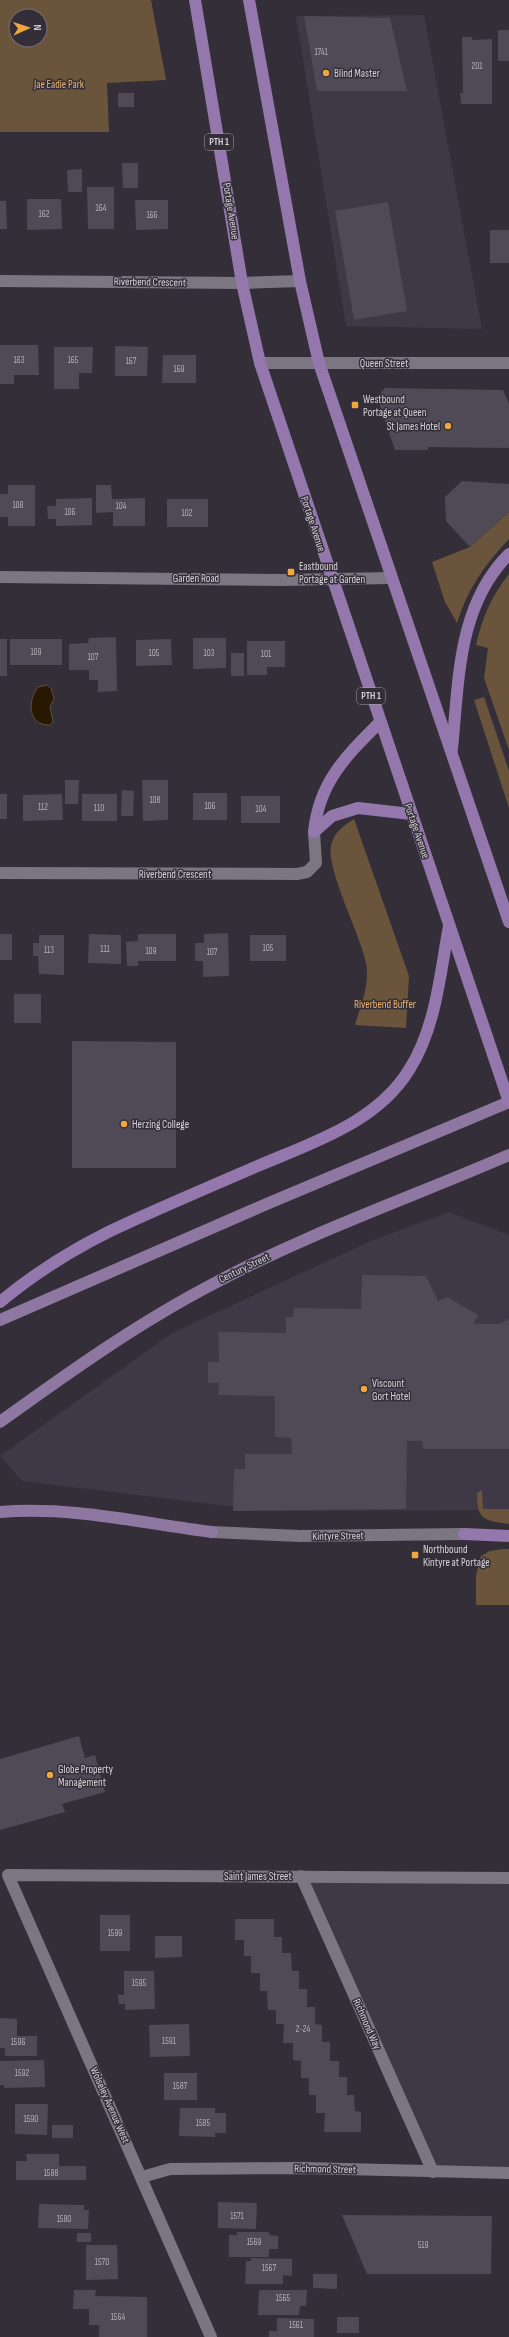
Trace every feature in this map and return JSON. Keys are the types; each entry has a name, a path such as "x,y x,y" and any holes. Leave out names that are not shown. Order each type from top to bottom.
{"highway":[{"name":"Portage Avenue","path":"195,0 242,283 260,363 331,579 509,1102"},
{"path":"249,0 300,281 319,363 509,922"},
{"path":"452,752 462,649 468,624 475,604 486,583 499,564 509,554"},
{"path":"314,832 320,798 336,769 347,754 380,722"},
{"path":"314,832 332,816 358,808 411,814"},
{"path":"0,1302 20,1285 60,1259 132,1221 314,1142 354,1123 374,1109 392,1093 408,1072 420,1052 429,1028 449,925"},
{"path":"464,1534 509,1536"}],"main road":[{"path":"0,1320 268,1203 509,1102"},
{"name":"Century Street","path":"0,1422 112,1343 212,1284 313,1236 509,1155"},
{"path":"0,1512 31,1510 68,1511 212,1532"}],"street":[{"name":"Riverbend Crescent","path":"0,281 242,283 300,281"},
{"name":"Queen Street","path":"260,363 509,363"},
{"name":"Garden Road","path":"0,578 282,580 391,578"},
{"name":"Riverbend Crescent","path":"0,873 297,874 307,872 316,863 314,832"},
{"name":"Kintyre Street","path":"212,1532 300,1536 464,1534"},
{"name":"Saint James Street","path":"8,1874 509,1878"},
{"name":"Wolseley Avenue West","path":"8,1874 211,2337"},
{"name":"Richmond Way","path":"301,1876 432,2172"},
{"name":"Richmond Street","path":"142,2177 170,2170 303,2168 509,2173"}],"shaded area":[{"path":"424,15 482,329 346,326 296,16"},
{"path":"47,685 51,688 54,699 50,707 53,722 50,725 37,721 32,712 31,705 34,693 38,687"},
{"path":"449,1212 509,1235 509,1510 268,1511 22,1481 0,1456 172,1333 371,1241"},
{"path":"301,1876 509,1878 509,2173 433,2172"}],"green space":[{"name":"Jae Eadie Park","path":"0,0 151,0 166,80 107,83 109,132 0,132"},
{"path":"509,512 509,539 492,558 478,578 466,599 457,623 445,602 432,562 470,547"},
{"path":"509,574 509,750 484,678 488,648 476,645 481,625 488,607"},
{"path":"484,697 509,771 509,808 474,700"},
{"name":"Riverbend Buffer","path":"354,819 409,976 406,1028 355,1025 366,987 366,963 339,886 331,857 331,846 334,837 343,827"},
{"path":"482,1490 483,1509 509,1509 509,1524 484,1518 478,1509 477,1502 477,1493"},
{"path":"509,1549 509,1605 476,1605 476,1575 481,1556 490,1551"}],"building":[{"path":"304,16 390,18 407,91 317,91"},
{"path":"498,30 509,30 509,61 498,61"},
{"path":"462,37 472,37 472,40 492,39 492,104 461,104 460,93 463,93"},
{"path":"118,93 134,93 134,107 118,107"},
{"path":"122,163 138,163 138,188 123,188"},
{"path":"82,169 82,192 68,192 67,170"},
{"path":"87,187 114,187 114,229 88,229"},
{"path":"27,199 61,199 62,229 27,230"},
{"path":"135,200 168,200 168,229 136,230"},
{"path":"0,201 6,201 7,229 0,229"},
{"path":"388,202 407,311 354,320 335,211"},
{"path":"490,230 509,230 509,263 490,263"},
{"path":"0,345 38,345 39,375 14,375 14,384 0,384"},
{"path":"115,346 148,347 147,376 115,376"},
{"path":"54,347 93,347 92,373 79,373 79,389 54,389"},
{"path":"163,355 196,355 196,383 162,383"},
{"name":"St James Hotel","path":"385,388 503,390 509,404 509,448 428,447 428,450 395,450 377,397"},
{"path":"462,481 509,484 509,512 470,547 446,521 445,497"},
{"path":"8,485 35,485 35,526 8,526 8,517 0,517 0,494 8,494"},
{"path":"96,485 111,485 112,499 145,498 145,526 113,526 113,512 96,513"},
{"path":"92,498 92,525 56,526 56,519 48,519 47,506 56,506 56,499"},
{"path":"167,499 208,499 208,527 167,527"},
{"path":"116,637 117,691 98,692 98,680 89,680 89,670 69,670 69,644 88,643 89,638"},
{"path":"193,638 226,638 226,668 193,669"},
{"path":"0,639 7,639 7,676 0,676"},
{"path":"10,639 62,639 62,665 10,665"},
{"path":"171,639 172,665 136,666 136,640"},
{"path":"247,641 285,641 285,667 267,667 267,675 247,675"},
{"path":"231,653 244,653 244,676 231,676"},
{"path":"65,780 79,780 78,804 65,804"},
{"path":"142,780 168,780 168,820 143,821"},
{"path":"122,790 134,791 133,816 121,816"},
{"path":"193,793 227,793 227,820 193,820"},
{"path":"0,794 7,794 7,819 0,819"},
{"path":"62,794 63,820 23,821 23,795"},
{"path":"82,794 117,794 117,821 82,821"},
{"path":"241,796 280,796 280,823 241,823"},
{"path":"228,933 229,976 203,977 203,961 195,961 195,943 204,943 204,934"},
{"path":"0,934 12,934 12,960 0,960"},
{"path":"89,934 121,935 121,964 88,963"},
{"path":"138,934 176,934 176,961 138,961 138,966 127,966 126,942 138,941"},
{"path":"39,935 64,935 64,975 39,974 38,956 33,956 33,943 39,943"},
{"path":"250,935 286,935 286,961 250,961"},
{"path":"14,994 41,994 41,1023 14,1023"},
{"name":"Herzing College","path":"72,1041 176,1042 176,1168 72,1168"},
{"name":"Viscount Gort Hotel","path":"362,1275 426,1276 438,1301 447,1297 478,1315 474,1324 499,1324 509,1319 509,1449 423,1449 422,1441 407,1441 406,1509 233,1511 234,1469 245,1469 245,1454 292,1454 291,1438 275,1437 275,1396 218,1395 219,1383 208,1383 208,1362 219,1362 218,1332 286,1333 286,1317 293,1317 294,1308 361,1309"},
{"name":"Globe Property Management","path":"79,1736 85,1758 95,1755 105,1792 62,1804 65,1812 0,1830 0,1759"},
{"path":"100,1915 130,1915 130,1951 100,1951"},
{"path":"235,1919 274,1919 274,1937 282,1937 282,1953 291,1953 292,1971 299,1971 299,1989 307,1989 307,2007 315,2007 315,2024 322,2025 322,2042 330,2042 330,2061 339,2061 339,2077 347,2077 347,2095 354,2095 355,2111 361,2112 361,2132 324,2132 325,2113 316,2113 316,2095 309,2095 309,2078 301,2078 301,2061 293,2060 293,2043 283,2043 284,2024 276,2024 276,2010 268,2010 267,1991 260,1991 260,1973 251,1973 251,1956 244,1956 244,1940 235,1940"},
{"path":"155,1936 182,1936 182,1957 155,1958"},
{"path":"124,1971 154,1971 155,2009 125,2010 125,2004 119,2004 118,1995 124,1995"},
{"path":"0,2018 17,2019 17,2036 37,2036 37,2056 5,2056 5,2048 0,2048"},
{"path":"189,2024 190,2056 150,2057 149,2025"},
{"path":"44,2060 45,2087 4,2088 4,2085 0,2085 0,2061"},
{"path":"164,2073 197,2073 197,2100 164,2100"},
{"path":"15,2104 48,2104 47,2135 15,2134"},
{"path":"180,2108 215,2108 215,2113 226,2113 226,2133 215,2133 215,2137 179,2136"},
{"path":"52,2125 73,2125 73,2138 52,2138"},
{"path":"26,2154 59,2154 59,2166 86,2166 86,2180 16,2180 16,2161 27,2161"},
{"path":"218,2202 257,2203 256,2229 218,2228"},
{"path":"39,2204 84,2205 84,2210 89,2210 88,2229 38,2228"},
{"path":"342,2215 492,2216 491,2274 367,2274"},
{"path":"237,2232 269,2232 269,2235 278,2236 278,2249 269,2249 269,2257 229,2257 229,2235 237,2235"},
{"path":"77,2233 91,2233 91,2242 77,2242"},
{"path":"86,2245 117,2245 118,2279 86,2280"},
{"path":"251,2258 292,2259 292,2276 283,2275 283,2284 245,2284 246,2261 251,2261"},
{"path":"313,2274 337,2274 337,2289 313,2288"},
{"path":"74,2290 96,2290 95,2296 147,2297 147,2337 99,2337 99,2325 89,2325 89,2309 73,2309"},
{"path":"259,2290 307,2290 306,2306 300,2306 299,2315 258,2315"},
{"path":"337,2317 359,2317 359,2333 337,2333"},
{"path":"277,2318 314,2319 314,2337 269,2337 269,2331 277,2331"}],"place":[{"name":"Blind Master","path":"326,73"},
{"name":"Westbound Portage at Queen","path":"355,405"},
{"name":"St James Hotel","path":"448,426"},
{"name":"Eastbound Portage at Garden","path":"291,572"},
{"name":"Herzing College","path":"124,1124"},
{"name":"Viscount Gort Hotel","path":"364,1389"},
{"name":"Northbound Kintyre at Portage","path":"415,1555"},
{"name":"Globe Property Management","path":"50,1775"}]}
